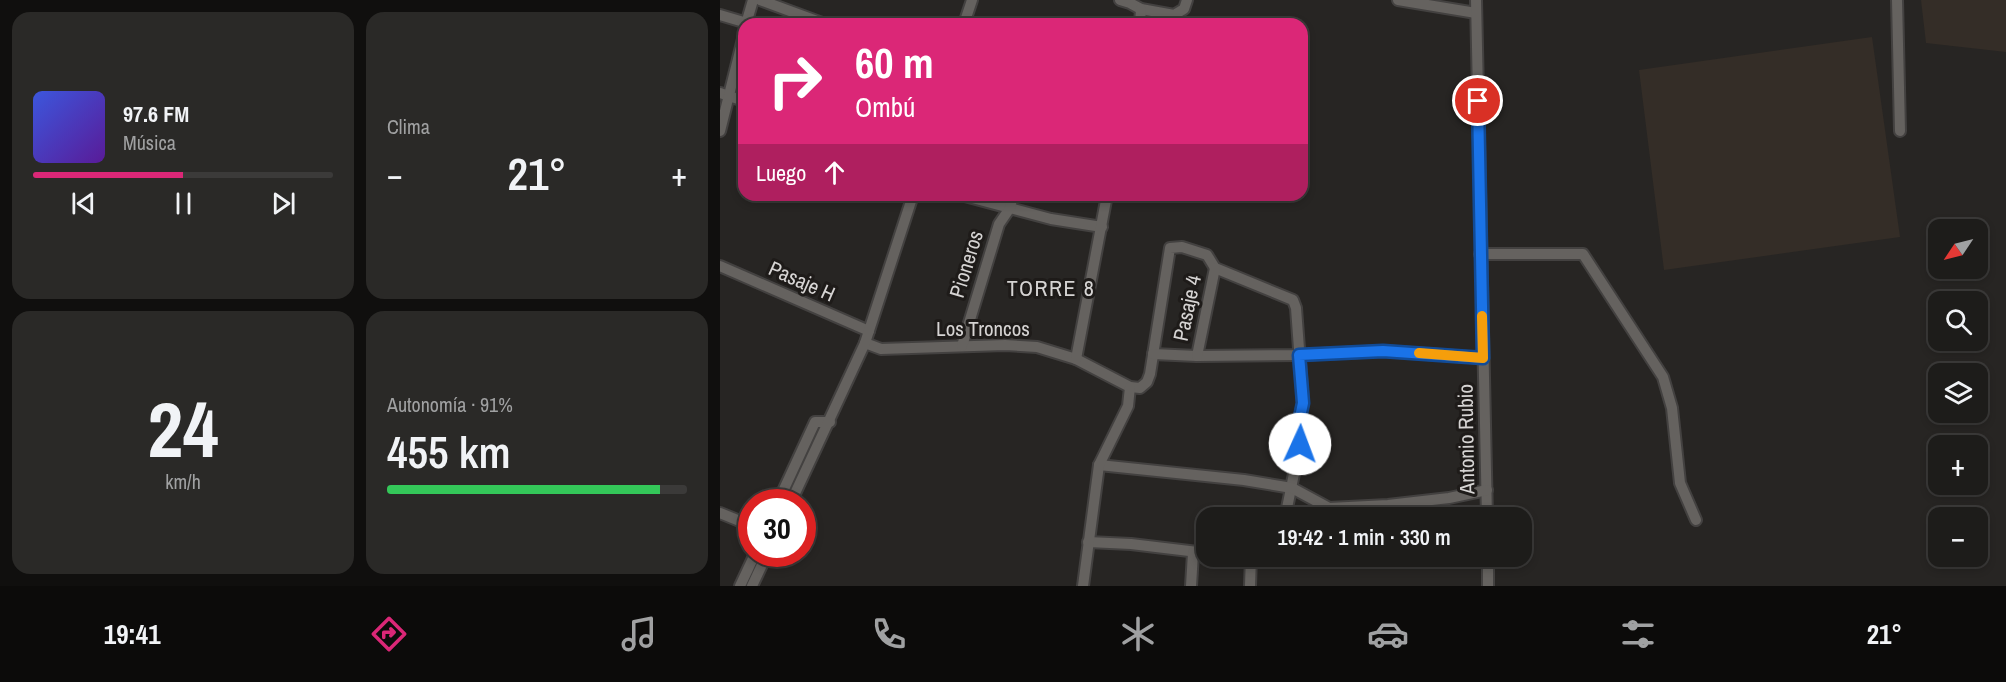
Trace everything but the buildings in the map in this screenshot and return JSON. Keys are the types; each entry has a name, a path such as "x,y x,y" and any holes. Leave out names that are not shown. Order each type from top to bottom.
{"street":[{"path":"748,18 753,0"},
{"path":"760,0 809,18"},
{"path":"1120,0 1141,9 1174,15 1184,9 1187,0"},
{"path":"1398,0 1476,13"},
{"name":"Antonio Rubio","path":"1476,0 1487,507"},
{"path":"1897,0 1900,131"},
{"path":"965,18 969,1"},
{"path":"1140,18 1141,9"},
{"path":"720,15 738,21"},
{"path":"720,131 725,95 738,54"},
{"path":"797,489 865,343 911,201"},
{"path":"984,201 1051,219 1102,227"},
{"name":"Pioneros","path":"962,346 999,224 1012,201"},
{"path":"1076,359 1106,201"},
{"path":"1083,586 1099,465 1128,406 1130,387 1140,388 1148,382 1170,248 1182,247 1207,255 1215,268 1293,300 1296,308 1303,403 1299,422 1300,444 1288,507"},
{"path":"1480,254 1583,254 1663,377 1672,408 1680,483 1696,520"},
{"name":"Pasaje H","path":"720,266 869,331"},
{"name":"Pasaje 4","path":"1197,356 1215,268"},
{"name":"Los Troncos","path":"865,343 881,349 1024,345 1037,347 1076,359 1130,387"},
{"path":"1153,354 1197,356 1406,352 1483,358"},
{"path":"784,489 815,422 830,422"},
{"path":"1099,465 1244,480 1292,488 1327,507"},
{"path":"1349,507 1449,498 1487,490"},
{"path":"720,513 738,520"},
{"path":"1088,542 1131,544 1196,553"},
{"path":"1191,586 1192,553"},
{"path":"740,586 749,567"},
{"path":"752,586 761,567"},
{"path":"1250,586 1251,567"},
{"path":"1488,567 1488,586"}],"shaded area":[{"path":"1921,0 2006,0 2006,52 1926,43"},
{"path":"1872,37 1900,237 1664,270 1639,70"}],"slow traffic":[{"path":"1419,353 1483,358 1482,316"}],"district":[{"name":"TORRE 8","path":"1051,288"}],"route":[{"path":"1300,444 1299,422 1303,403 1299,355 1383,351 1483,358 1478,101"}]}
